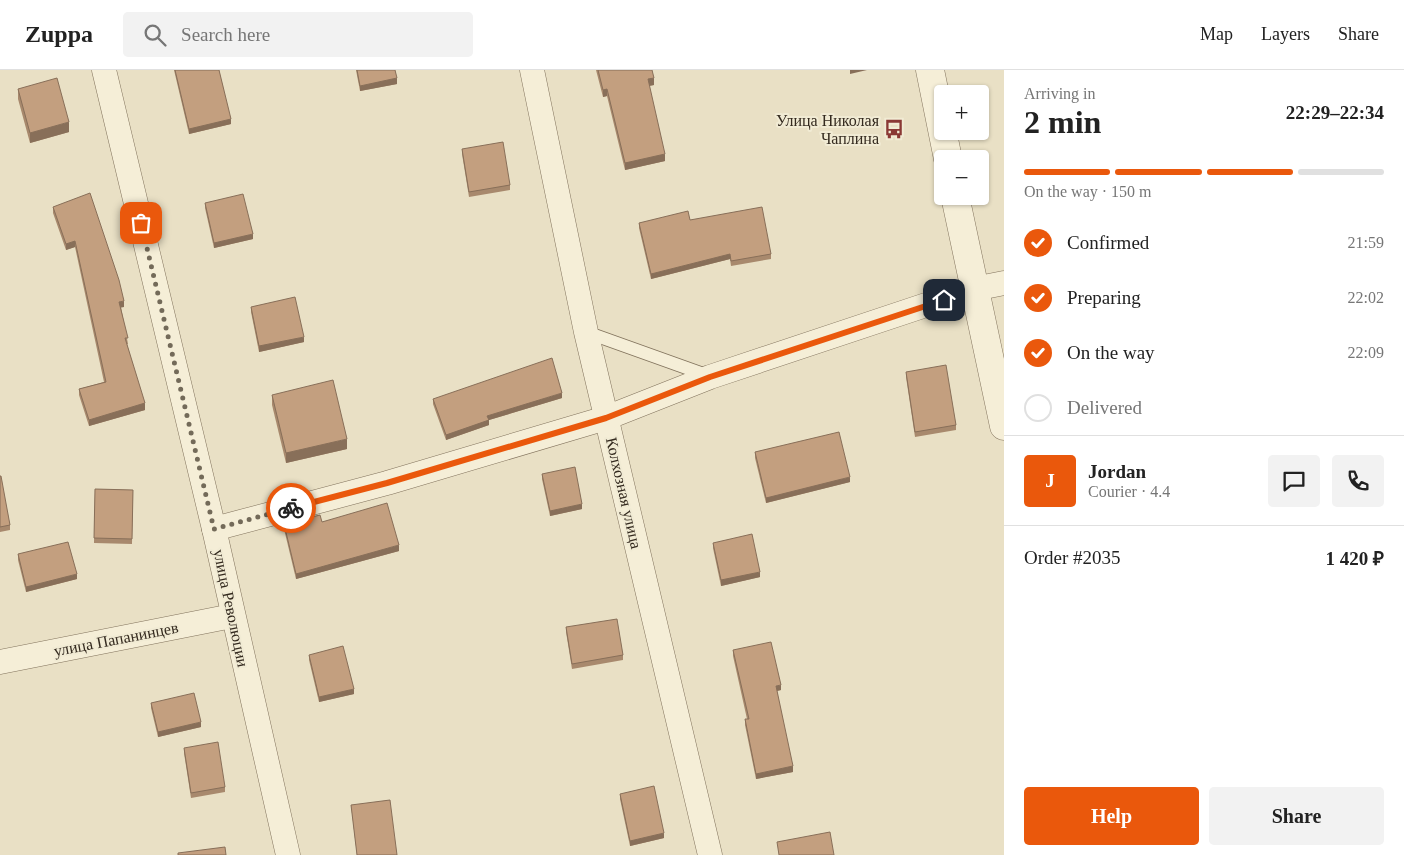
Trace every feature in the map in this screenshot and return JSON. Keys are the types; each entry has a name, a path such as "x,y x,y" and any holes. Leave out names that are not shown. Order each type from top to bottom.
{"street":[{"name":"улица Революции","path":"104,70 214,529 232,616 288,855"},
{"name":"Колхозная улица","path":"532,70 586,332 710,855"},
{"path":"930,70 946,150"},
{"path":"958,205 1004,426"},
{"path":"214,529 387,483 606,418 710,377 974,289 1004,282"},
{"name":"улица Папанинцев","path":"0,662 232,616"}],"lane":[{"path":"586,332 710,377"}],"building":[{"path":"175,70 219,70 231,119 189,129"},
{"path":"357,70 395,70 397,78 360,86"},
{"path":"598,70 652,70 654,78 648,79 665,154 625,163 607,89 603,90"},
{"path":"57,78 69,122 30,133 18,89"},
{"path":"503,142 510,185 469,192 462,149"},
{"path":"90,193 119,280 124,301 119,302 128,338 125,338 145,403 89,420 79,389 106,382 75,241 66,244 53,207"},
{"path":"243,194 253,234 214,243 205,203"},
{"path":"762,207 771,254 731,261 730,254 651,274 639,223 688,211 690,220"},
{"path":"295,297 304,337 259,346 251,307"},
{"path":"552,358 562,393 487,416 489,420 446,435 433,399"},
{"path":"946,365 956,425 915,432 906,372"},
{"path":"333,380 347,439 286,453 272,395"},
{"path":"839,432 850,477 766,498 755,452"},
{"path":"575,467 582,504 550,511 542,474"},
{"path":"0,476 10,525 0,527"},
{"path":"95,489 133,490 132,539 94,538"},
{"path":"387,503 399,545 296,574 284,524 320,515 322,522"},
{"path":"752,534 760,572 721,580 713,543"},
{"path":"68,542 77,574 26,587 18,554"},
{"path":"617,619 623,655 572,664 566,627"},
{"path":"771,642 781,685 776,686 793,766 756,774 745,719 749,719 733,650"},
{"path":"343,646 354,689 319,697 309,655"},
{"path":"194,693 201,722 158,732 151,703"},
{"path":"218,742 225,787 191,793 184,748"},
{"path":"654,786 664,833 630,841 620,794"},
{"path":"390,800 397,855 357,855 351,805"},
{"path":"830,832 834,855 779,855 777,842"},
{"path":"225,847 226,855 178,855 178,853"}],"way so far":[{"path":"141,223 214,529 291,508"}],"place":[{"name":"Улица Николая Чаплина","path":"894,129"}],"route":[{"path":"291,508 387,483 606,418 710,377 944,300"}]}
